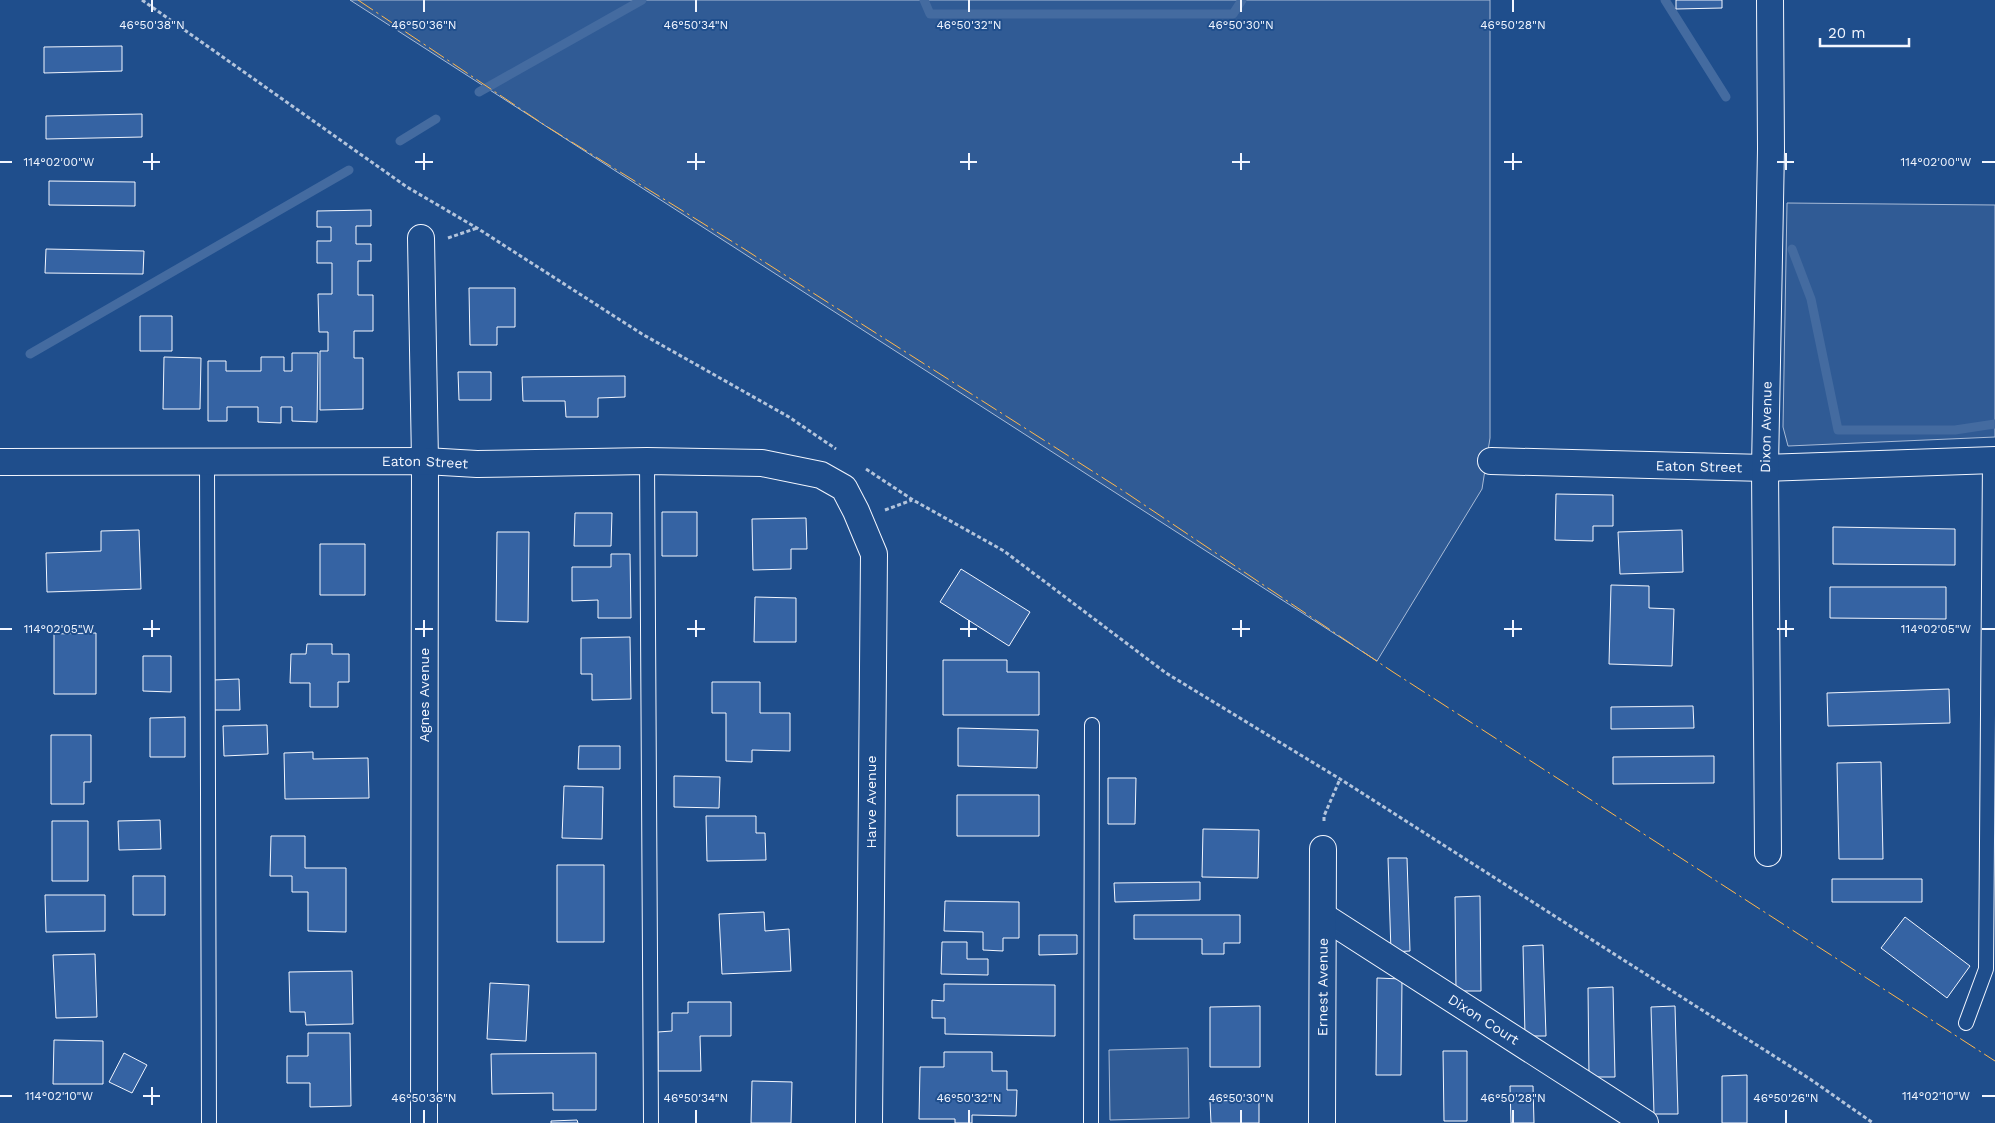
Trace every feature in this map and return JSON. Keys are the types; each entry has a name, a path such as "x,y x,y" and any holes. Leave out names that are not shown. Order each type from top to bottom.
{"street":[{"name":"Dixon Avenue","path":"1768,853 1765,468 1771,149 1770,0"},
{"name":"Agnes Avenue","path":"421,238 424,462 424,1123"},
{"name":"Eaton Street","path":"1491,462 1765,468 1992,460"},
{"name":"Eaton Street","path":"0,462 207,461 478,464 647,461 762,463 821,475 844,488"},
{"name":"Harve Avenue","path":"844,488 856,510 874,554 869,1123"},
{"name":"Ernest Avenue","path":"1322,1123 1323,849"},
{"name":"Dixon Court","path":"1323,916 1645,1123"}],"lane":[{"path":"1966,1023 1986,969 1992,460"},
{"path":"207,461 209,1123"},
{"path":"647,461 651,1123"},
{"path":"1090,1123 1092,725"}],"path":[{"path":"142,0 407,187 477,228 642,334 789,417 837,450"},
{"path":"448,238 477,228"},
{"path":"861,466 913,500 1004,551 1166,673 1340,779 1810,1079 1873,1123"},
{"path":"883,511 913,500"},
{"path":"1323,849 1324,816 1340,779"}],"shaded area":[{"path":"350,0 1490,0 1490,438 1482,489 1377,661"},
{"path":"1787,203 1995,205 1995,437 1788,446 1783,427"},
{"path":"1188,1048 1189,1118 1110,1120 1109,1050"}],"building":[{"path":"1676,0 1722,0 1722,8 1676,9"},
{"path":"122,46 122,71 44,73 44,47"},
{"path":"142,114 142,137 46,139 46,116"},
{"path":"49,181 135,182 135,206 49,205"},
{"path":"371,210 371,226 356,226 356,244 371,244 371,261 358,261 358,295 373,295 373,331 354,331 354,358 363,358 363,409 320,410 320,351 328,351 328,332 319,332 318,294 332,294 332,263 317,263 317,241 331,241 331,227 317,227 317,211"},
{"path":"46,249 144,251 143,274 45,273"},
{"path":"469,288 515,288 515,327 497,327 497,345 470,345"},
{"path":"140,316 172,316 172,351 140,351"},
{"path":"292,353 318,353 317,422 292,421 292,407 281,407 281,423 258,422 258,407 227,407 227,421 208,421 208,361 226,361 226,371 261,371 261,357 284,357 284,371 292,371"},
{"path":"164,357 201,358 200,409 163,409"},
{"path":"458,372 491,372 491,400 459,400"},
{"path":"625,376 625,397 598,398 598,417 566,417 565,401 523,401 522,377"},
{"path":"1556,494 1613,495 1613,526 1593,526 1593,541 1555,540"},
{"path":"662,512 697,512 697,556 662,556"},
{"path":"575,513 612,513 611,546 574,546"},
{"path":"806,518 807,549 791,549 791,569 753,570 752,519"},
{"path":"1833,527 1955,529 1955,565 1833,564"},
{"path":"139,530 141,589 47,592 46,553 101,551 101,531"},
{"path":"1682,530 1683,572 1620,574 1618,532"},
{"path":"497,532 529,532 528,622 496,621"},
{"path":"320,544 365,544 365,595 320,595"},
{"path":"611,554 630,554 631,618 598,618 598,600 572,601 572,567 611,567"},
{"path":"961,569 1030,612 1009,646 940,602"},
{"path":"1611,585 1649,586 1649,608 1674,609 1672,666 1609,664"},
{"path":"1830,587 1946,587 1946,619 1830,618"},
{"path":"755,597 796,598 796,642 754,642"},
{"path":"96,633 96,694 54,694 54,634"},
{"path":"630,637 631,699 592,700 592,674 581,674 581,638"},
{"path":"307,644 332,644 332,654 349,654 349,682 338,682 338,707 310,707 310,683 290,683 291,654 306,654"},
{"path":"143,656 171,656 171,692 143,691"},
{"path":"943,660 1007,660 1007,672 1039,672 1039,715 943,715"},
{"path":"239,679 240,710 214,710 213,680"},
{"path":"712,682 760,682 760,713 790,713 790,751 752,750 752,762 726,761 726,713 712,713"},
{"path":"1949,689 1950,723 1828,726 1827,693"},
{"path":"1693,706 1694,728 1611,729 1611,707"},
{"path":"185,717 185,757 150,757 150,718"},
{"path":"267,725 268,754 224,756 223,726"},
{"path":"958,728 1038,730 1037,768 958,766"},
{"path":"51,735 91,735 91,782 84,782 84,804 51,804"},
{"path":"579,746 620,746 620,769 578,769"},
{"path":"313,752 313,759 368,758 369,798 285,799 284,753"},
{"path":"1714,756 1714,783 1613,784 1613,757"},
{"path":"1881,762 1883,859 1839,859 1837,763"},
{"path":"674,776 720,777 719,808 674,807"},
{"path":"1108,778 1136,778 1135,824 1108,824"},
{"path":"564,786 603,787 602,839 562,838"},
{"path":"957,795 1039,795 1039,836 957,836"},
{"path":"706,816 756,816 756,833 765,833 766,860 707,861"},
{"path":"160,820 161,849 119,850 118,821"},
{"path":"52,821 88,821 88,881 52,881"},
{"path":"1203,829 1259,830 1258,878 1202,877"},
{"path":"271,836 305,836 305,868 346,868 346,932 308,931 308,892 292,892 292,876 270,876"},
{"path":"1388,858 1407,858 1410,951 1391,952"},
{"path":"557,865 604,865 604,942 557,942"},
{"path":"133,876 165,876 165,915 133,915"},
{"path":"1832,879 1922,879 1922,902 1832,902"},
{"path":"1200,882 1200,900 1115,902 1114,883"},
{"path":"45,895 105,895 105,931 46,932"},
{"path":"1480,896 1481,991 1456,991 1455,897"},
{"path":"945,901 1019,902 1019,938 1003,938 1003,951 983,950 983,932 944,931"},
{"path":"764,912 765,931 789,929 791,971 722,974 719,914"},
{"path":"1134,915 1240,915 1240,943 1224,943 1224,954 1202,954 1202,939 1134,939"},
{"path":"1905,917 1970,966 1947,998 1881,948"},
{"path":"1039,935 1077,935 1077,954 1039,955"},
{"path":"942,942 967,942 967,959 988,959 988,975 941,974"},
{"path":"1543,945 1546,1036 1525,1036 1523,946"},
{"path":"95,954 97,1017 56,1018 53,955"},
{"path":"352,971 353,1024 306,1025 305,1012 290,1012 289,972"},
{"path":"1377,978 1402,979 1401,1075 1376,1075"},
{"path":"490,983 529,985 526,1041 487,1039"},
{"path":"944,984 1055,985 1055,1036 945,1034 945,1018 932,1018 932,1000 944,1001"},
{"path":"1613,987 1615,1077 1589,1077 1588,988"},
{"path":"688,1002 731,1002 731,1036 700,1036 701,1071 658,1071 658,1032 672,1031 672,1013 688,1013"},
{"path":"1260,1006 1260,1067 1210,1067 1210,1007"},
{"path":"1675,1006 1678,1114 1654,1114 1651,1007"},
{"path":"308,1033 350,1033 351,1106 310,1107 310,1083 287,1083 287,1056 308,1056"},
{"path":"54,1040 103,1041 103,1084 53,1084"},
{"path":"1443,1051 1467,1051 1467,1121 1444,1121"},
{"path":"944,1052 992,1052 992,1071 1007,1071 1007,1090 1017,1090 1016,1116 972,1115 972,1123 955,1123 955,1119 919,1119 920,1067 944,1067"},
{"path":"124,1053 147,1065 132,1093 109,1082"},
{"path":"596,1053 596,1110 553,1110 553,1093 492,1094 491,1054"},
{"path":"1747,1075 1747,1123 1722,1123 1722,1076"},
{"path":"752,1081 792,1082 791,1123 751,1123"},
{"path":"1510,1086 1533,1086 1534,1123 1511,1123"},
{"path":"1259,1100 1259,1123 1211,1123 1210,1101"},
{"path":"577,1120 578,1123 551,1123 551,1121"}],"waterway":[{"path":"479,92 642,0"},
{"path":"924,0 930,14 1233,14 1242,0"},
{"path":"1665,0 1726,97"},
{"path":"400,141 436,119"},
{"path":"30,354 349,170"},
{"path":"1792,249 1811,299 1838,430 1955,430 1995,424"}],"power":[{"path":"358,0 546,126 741,247 1122,490 1393,672 1995,1061"}]}
